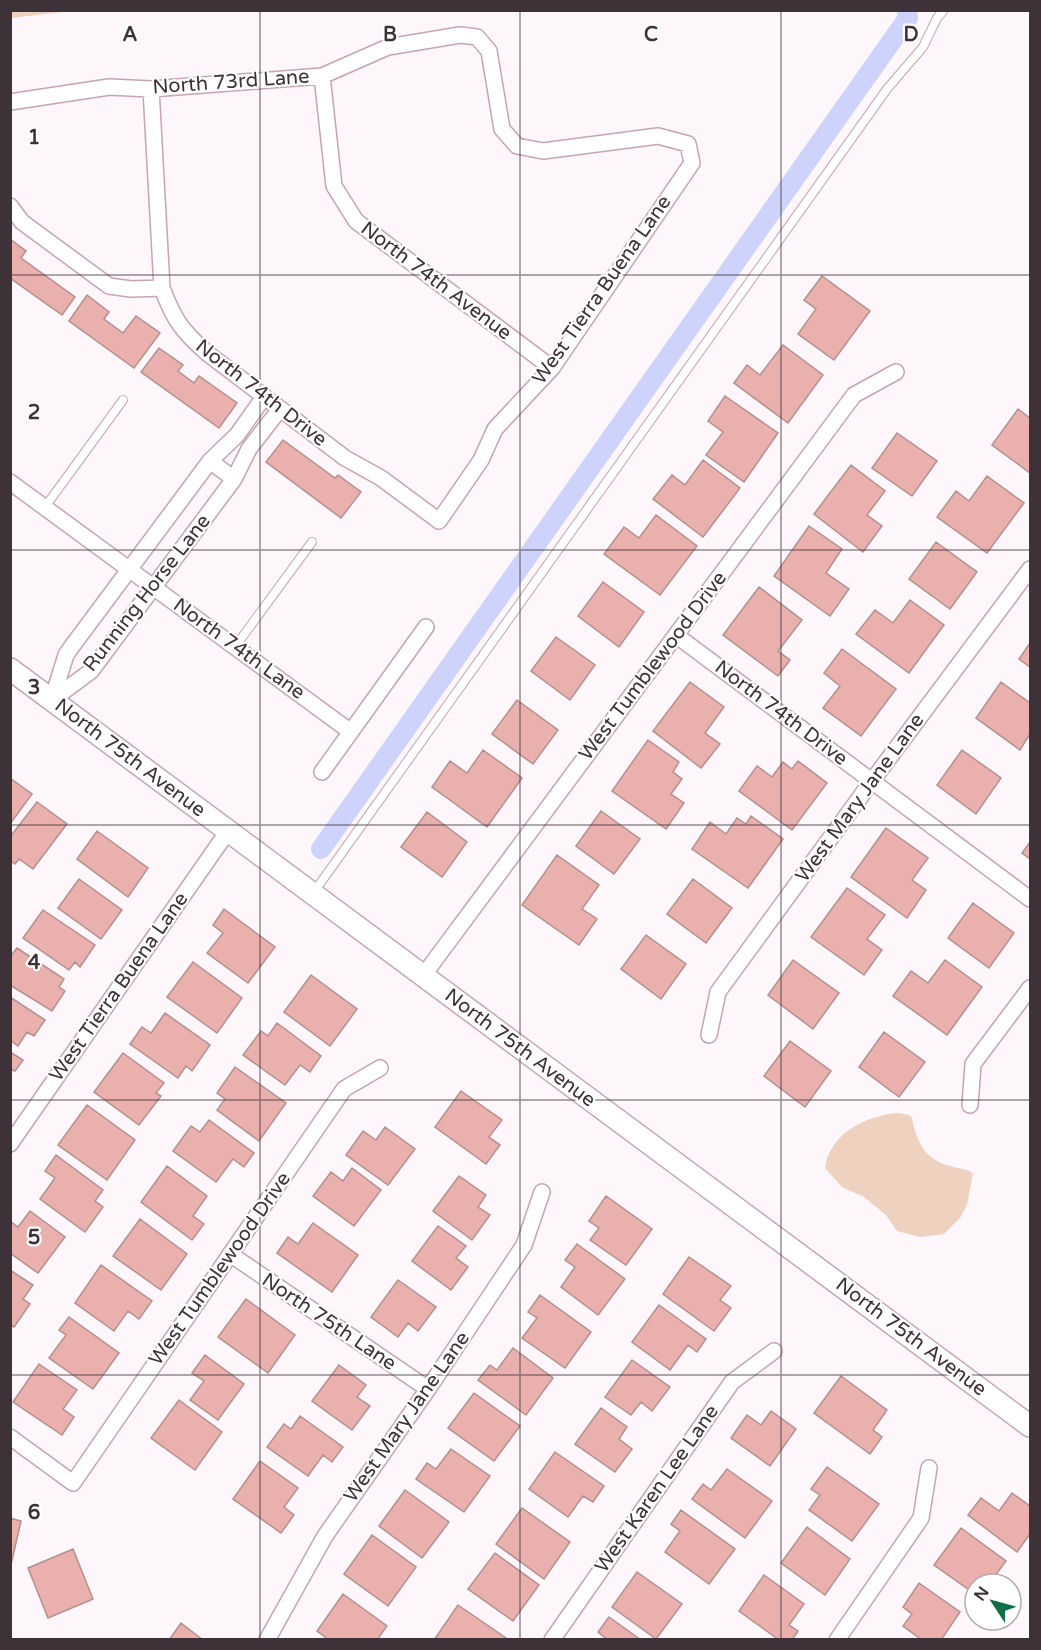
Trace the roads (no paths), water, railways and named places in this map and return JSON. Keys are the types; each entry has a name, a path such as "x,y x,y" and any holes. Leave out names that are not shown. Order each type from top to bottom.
{"main road":[{"name":"North 75th Avenue","path":"10,669 1030,1426"}],"street":[{"name":"North 73rd Lane","path":"10,102 109,87 151,89 322,76 388,47 460,35 477,37 489,51 502,129 518,146 543,151 658,136 688,144"},
{"name":"North 74th Avenue","path":"322,76 334,186 356,221 552,368"},
{"name":"North 74th Drive","path":"151,89 162,288 171,314 188,336 207,354 345,458 381,478 439,520"},
{"name":"West Tierra Buena Lane","path":"439,520 481,460 495,429 552,368 692,164 688,144"},
{"path":"10,206 22,222 109,286 131,289 162,288"},
{"name":"West Tumblewood Drive","path":"423,976 854,395 896,372"},
{"name":"Running Horse Lane","path":"52,700 66,655 210,461 237,435 264,397"},
{"name":"Running Horse Lane","path":"52,700 91,671 234,479 249,449 280,409"},
{"path":"210,461 234,479"},
{"name":"North 74th Lane","path":"10,482 351,732"},
{"name":"West Mary Jane Lane","path":"709,1035 718,992 1030,569"},
{"path":"322,772 426,627"},
{"name":"North 74th Drive","path":"677,636 1030,899"},
{"name":"West Tierra Buena Lane","path":"10,1144 228,831"},
{"path":"970,1105 973,1064 1030,988"},
{"name":"West Tumblewood Drive","path":"10,1437 73,1483 344,1089 380,1068"},
{"name":"West Mary Jane Lane","path":"273,1637 325,1536 428,1389 524,1245 542,1192"},
{"name":"North 75th Lane","path":"230,1254 428,1389"},
{"name":"West Karen Lee Lane","path":"552,1640 732,1382 774,1351"},
{"path":"837,1640 921,1518 929,1468"}],"lane":[{"path":"313,894 887,89 922,47 937,18 944,10"},
{"path":"45,507 123,400"},
{"path":"235,647 312,542"}],"waterway":[{"path":"321,849 908,18 907,10"}]}
